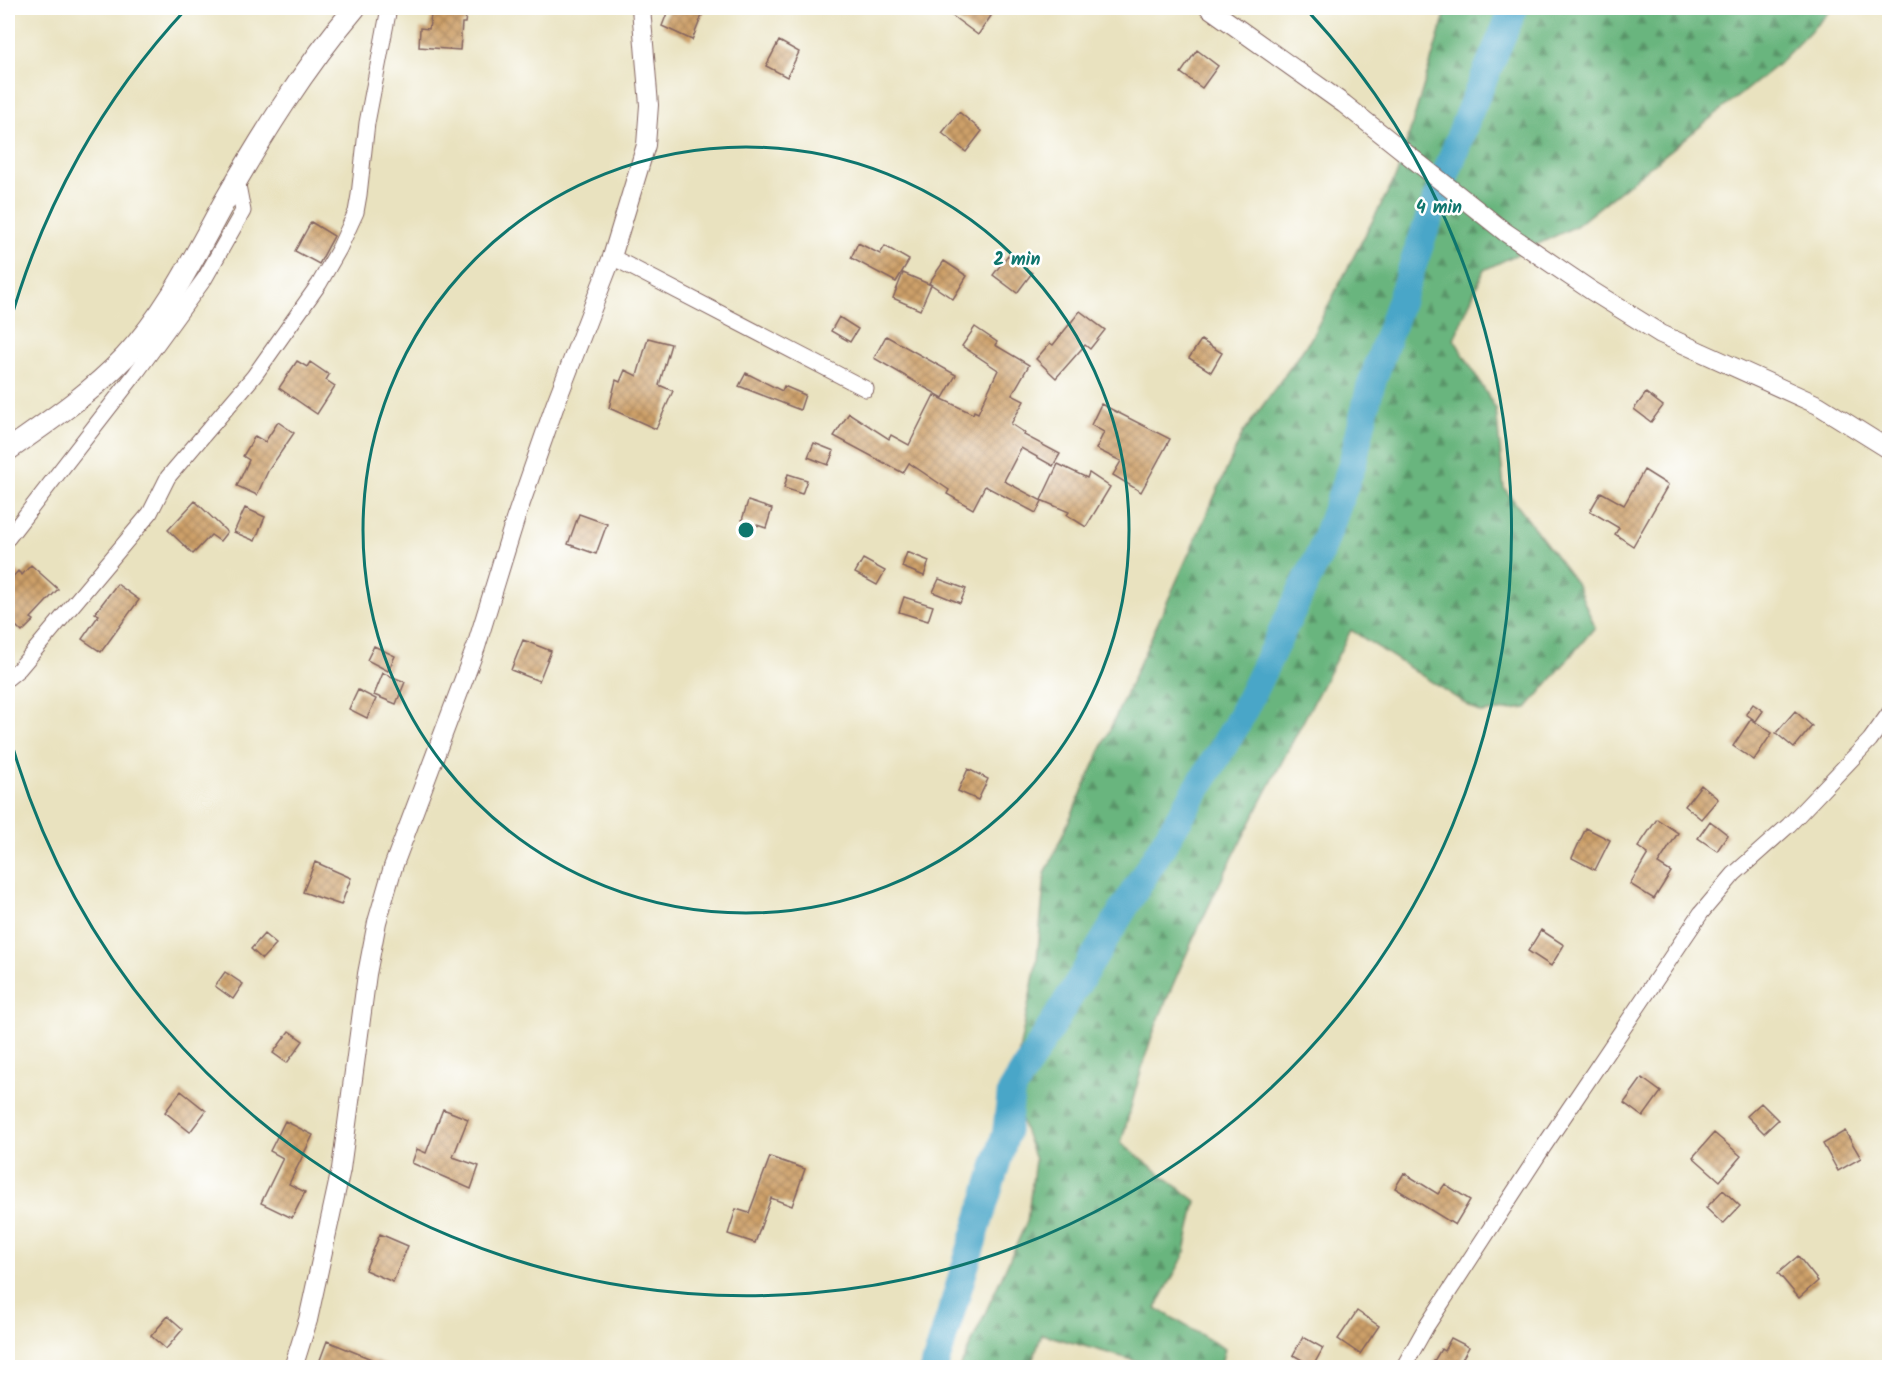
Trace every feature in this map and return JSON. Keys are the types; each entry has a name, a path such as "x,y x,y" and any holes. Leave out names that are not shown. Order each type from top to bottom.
{"main road":[{"path":"8,450 80,397 125,357 174,293 237,180 319,50 355,8"}],"street":[{"path":"8,678 150,513 168,477 254,376 320,284 356,212 367,123 389,8"},
{"path":"293,1368 308,1320 341,1169 367,974 377,922 393,867 476,647 515,520 555,405 612,257 646,146 649,105 641,8"},
{"path":"1209,8 1344,104 1505,232 1592,291 1660,334 1818,405 1890,450"},
{"path":"8,538 136,373 205,278 243,211 237,180"},
{"path":"612,257 866,389"},
{"path":"1403,1368 1426,1327 1544,1146 1701,913 1734,874 1789,825 1870,740 1890,712"}],"green space":[{"path":"1447,8 1833,8 1777,65 1576,226 1484,270 1454,339 1496,409 1504,488 1576,583 1595,627 1527,708 1480,713 1351,630 1225,872 1152,1036 1121,1143 1196,1201 1184,1256 1156,1308 1225,1349 1220,1367 1157,1367 1042,1334 1030,1367 960,1368 1027,1221 1035,1160 1011,1092 1037,960 1045,874 1243,433 1310,340 1397,174"}],"building":[{"path":"432,8 467,8 465,23 462,23 460,50 419,47 420,28 429,29"},
{"path":"669,8 705,8 692,40 662,26"},
{"path":"957,8 979,8 991,16 978,35 951,15"},
{"path":"779,41 799,52 787,77 766,66"},
{"path":"1197,50 1218,66 1202,88 1181,73"},
{"path":"959,112 982,131 966,152 942,133"},
{"path":"311,222 334,236 319,264 295,251"},
{"path":"858,243 880,254 885,246 909,260 896,282 851,258"},
{"path":"1008,255 1032,273 1017,293 993,275"},
{"path":"944,261 967,276 953,299 929,283"},
{"path":"903,273 931,285 920,310 893,298"},
{"path":"1080,311 1105,330 1090,349 1085,345 1056,378 1036,359 1050,343 1053,345"},
{"path":"839,317 858,329 850,342 831,331"},
{"path":"975,327 997,342 995,345 1029,365 1012,395 1024,401 1011,424 1025,433 1024,435 1060,454 1053,466 1021,448 1004,481 1042,501 1036,513 985,486 973,509 947,494 949,490 909,463 903,473 834,436 849,413 889,439 891,435 909,445 934,395 973,414 974,411 978,413 998,370 962,346"},
{"path":"886,336 956,375 943,398 874,358"},
{"path":"648,338 671,344 659,385 673,391 656,429 609,408 616,380 620,382 625,370 637,376"},
{"path":"1201,340 1222,353 1211,372 1189,358"},
{"path":"297,361 307,367 310,362 329,375 326,380 335,386 317,414 279,388"},
{"path":"746,373 782,391 784,386 805,395 800,410 739,386"},
{"path":"1646,393 1663,406 1651,422 1634,409"},
{"path":"1101,404 1170,439 1141,492 1113,475 1121,461 1096,449 1104,432 1091,425"},
{"path":"278,422 294,433 268,471 257,495 237,486 249,460 243,456 255,436 265,442"},
{"path":"814,443 834,451 828,465 808,457"},
{"path":"1058,464 1087,478 1089,473 1110,487 1086,527 1067,515 1069,512 1041,500"},
{"path":"1644,470 1668,485 1633,546 1615,534 1619,528 1590,511 1601,492 1624,505"},
{"path":"788,474 807,480 802,494 784,488"},
{"path":"195,501 227,532 220,541 211,535 193,554 168,530"},
{"path":"748,501 772,509 766,528 742,520"},
{"path":"245,508 265,517 255,541 234,532"},
{"path":"579,514 607,524 596,554 568,544"},
{"path":"907,552 929,561 924,576 902,567"},
{"path":"863,559 885,571 877,585 855,573"},
{"path":"31,565 58,589 31,618 34,620 22,632 8,618 8,582 18,571 22,575"},
{"path":"939,579 966,589 960,603 933,592"},
{"path":"117,584 139,600 101,652 82,639 99,615 95,613"},
{"path":"904,597 933,606 928,621 899,612"},
{"path":"523,640 551,651 539,681 511,670"},
{"path":"374,646 395,656 388,671 367,660"},
{"path":"383,673 405,682 396,704 374,695"},
{"path":"358,690 376,699 367,718 349,709"},
{"path":"1753,704 1763,711 1756,721 1746,714"},
{"path":"1795,711 1812,726 1794,748 1776,733"},
{"path":"1751,719 1772,733 1754,760 1733,746"},
{"path":"968,769 988,779 978,800 958,791"},
{"path":"1701,785 1718,799 1701,819 1685,806"},
{"path":"1657,819 1678,833 1658,864 1671,872 1654,899 1630,884 1648,854 1638,847"},
{"path":"1710,821 1728,835 1717,851 1698,838"},
{"path":"1586,828 1610,840 1595,870 1572,858"},
{"path":"315,862 351,878 341,905 303,892"},
{"path":"1541,930 1564,945 1551,966 1528,951"},
{"path":"264,934 276,944 262,959 251,949"},
{"path":"225,972 243,984 233,999 215,986"},
{"path":"289,1031 303,1041 287,1063 273,1053"},
{"path":"1642,1078 1661,1092 1643,1117 1624,1103"},
{"path":"181,1091 206,1111 190,1132 165,1112"},
{"path":"1761,1103 1778,1120 1764,1133 1747,1116"},
{"path":"443,1109 468,1119 453,1157 479,1166 471,1189 412,1163 417,1149 426,1153"},
{"path":"285,1121 313,1135 289,1184 305,1192 292,1218 261,1203 283,1158 270,1151"},
{"path":"1845,1131 1861,1158 1838,1171 1823,1144"},
{"path":"1714,1133 1741,1156 1720,1181 1693,1157"},
{"path":"770,1157 805,1169 792,1206 771,1198 755,1243 728,1234 736,1209 749,1213"},
{"path":"1404,1173 1438,1194 1445,1184 1470,1200 1455,1225 1395,1188"},
{"path":"1723,1190 1740,1206 1723,1224 1706,1208"},
{"path":"380,1234 408,1246 393,1282 365,1270"},
{"path":"1798,1256 1818,1281 1799,1298 1778,1273"},
{"path":"1357,1311 1379,1326 1360,1354 1338,1339"},
{"path":"168,1316 183,1329 166,1349 151,1336"},
{"path":"1303,1337 1323,1348 1313,1366 1293,1355"},
{"path":"1451,1338 1469,1347 1457,1368 1430,1368 1441,1349 1444,1351"},
{"path":"327,1341 391,1367 391,1368 317,1368"}],"waterway":[{"path":"934,1368 1006,1133 1011,1092 1237,724 1321,551 1352,465 1370,388 1425,230 1468,115 1514,8"}]}
